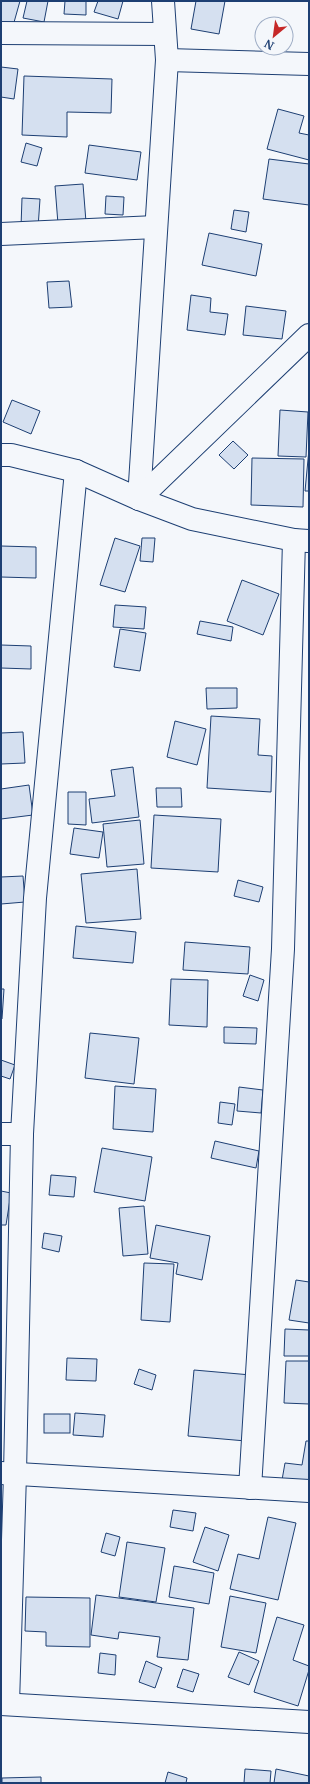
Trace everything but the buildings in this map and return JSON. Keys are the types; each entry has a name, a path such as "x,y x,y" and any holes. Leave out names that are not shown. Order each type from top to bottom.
{"street":[{"path":"139,499 167,60 163,1"},
{"path":"1,33 165,34"},
{"path":"167,60 309,64"},
{"path":"1,234 156,227"},
{"path":"139,499 309,336"},
{"path":"1,455 11,454 76,471 139,499 192,519 302,541 283,948 250,1488"},
{"path":"76,471 12,1134 5,1704 309,1722"},
{"path":"8,1474 309,1491"}]}
